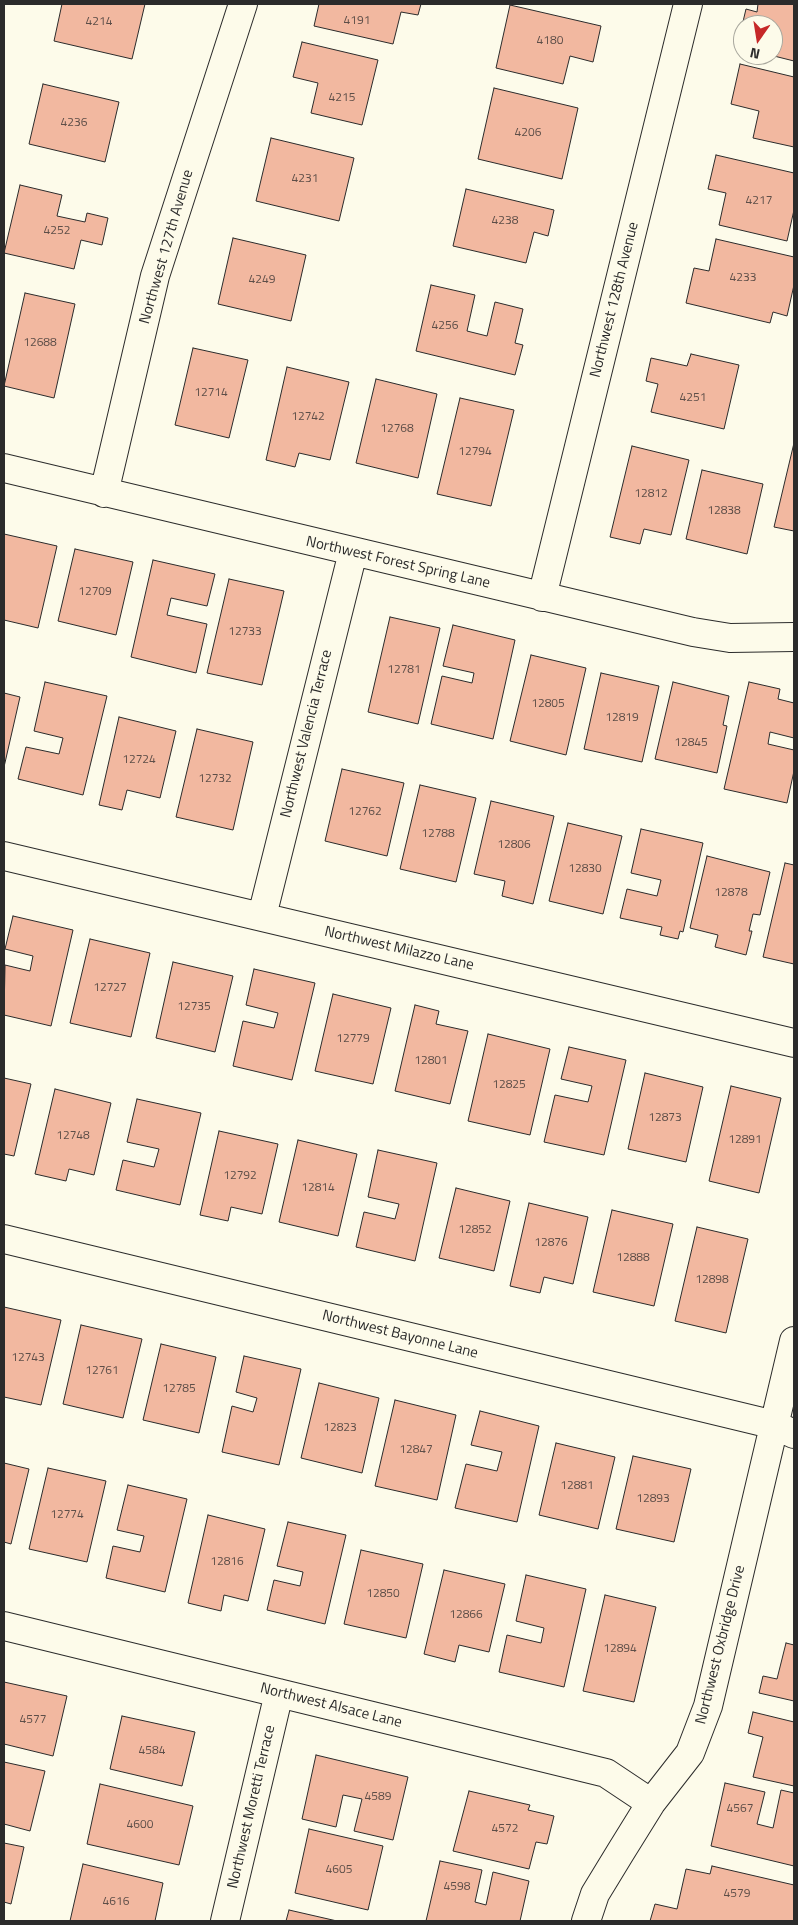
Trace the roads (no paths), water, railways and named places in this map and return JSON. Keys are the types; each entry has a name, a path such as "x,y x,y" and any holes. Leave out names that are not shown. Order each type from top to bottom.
{"street":[{"name":"Northwest 127th Avenue","path":"104,493 155,276 243,4"},
{"name":"Northwest 128th Avenue","path":"542,597 688,4"},
{"name":"Northwest Forest Spring Lane","path":"4,468 693,632 730,638 794,637"},
{"name":"Northwest Valencia Terrace","path":"262,916 353,552"},
{"name":"Northwest Milazzo Lane","path":"4,856 794,1043"},
{"name":"Northwest Bayonne Lane","path":"4,1239 785,1430"},
{"name":"Northwest Oxbridge Drive","path":"586,1921 595,1894 651,1803 690,1753 708,1706 785,1430 794,1341"},
{"name":"Northwest Alsace Lane","path":"4,1626 606,1773 651,1803"},
{"name":"Northwest Moretti Terrace","path":"225,1921 279,1693"}]}
